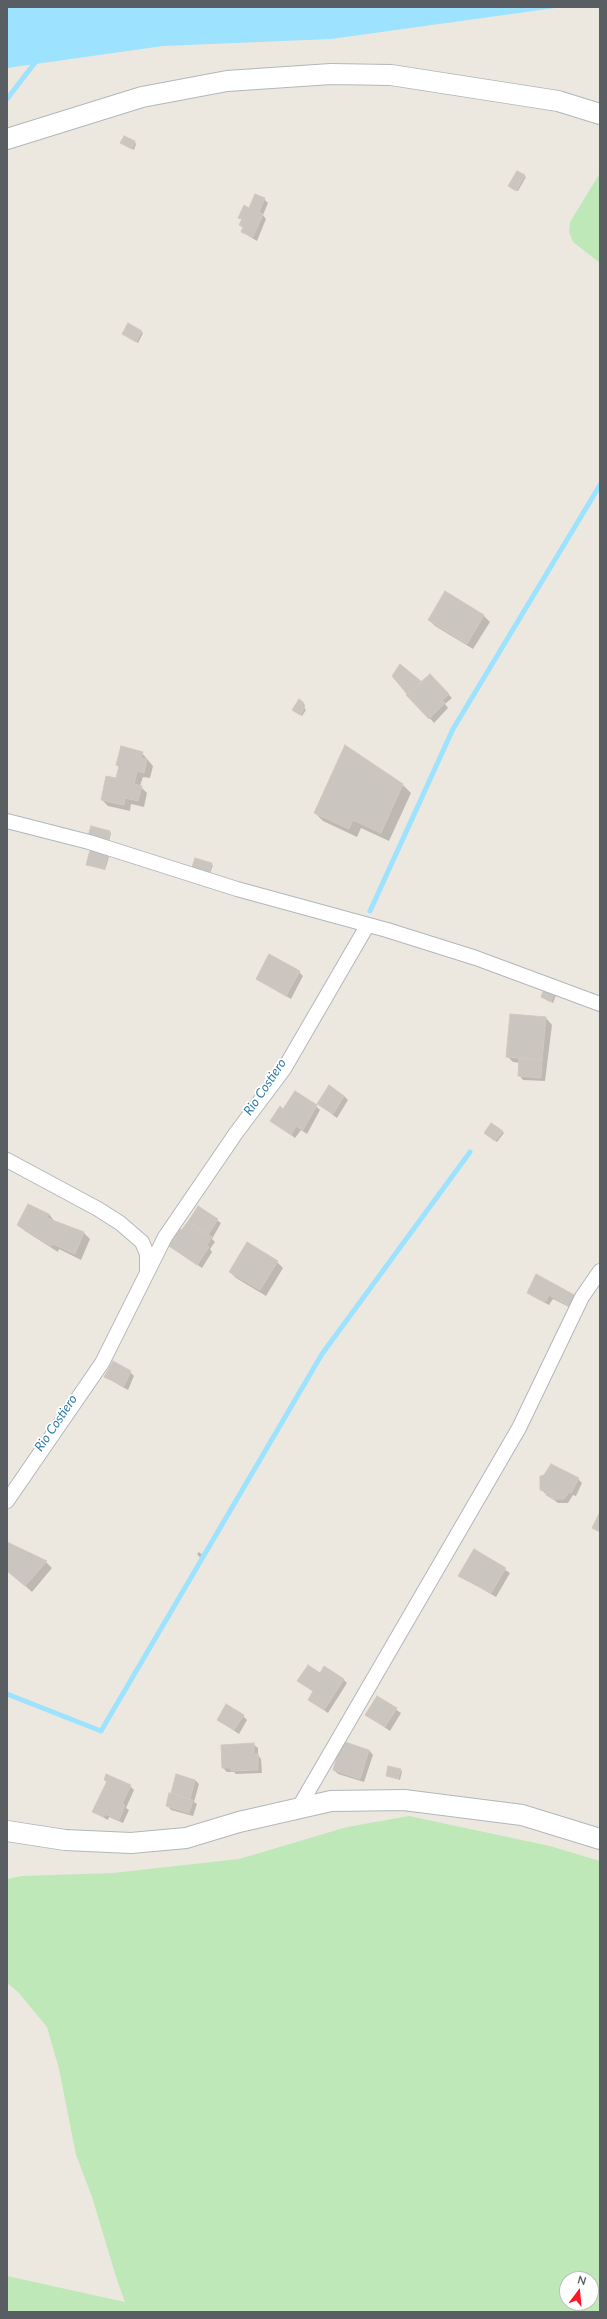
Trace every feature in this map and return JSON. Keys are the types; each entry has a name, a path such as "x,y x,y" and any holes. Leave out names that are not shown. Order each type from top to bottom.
{"street":[{"path":"7,139 142,97 227,81 331,74 391,75 558,101 600,114"},
{"path":"7,821 89,842 237,889 367,926 387,930 476,958 600,1004"},
{"path":"7,1501 102,1363 165,1237 236,1133 284,1070 367,926"},
{"path":"7,1160 98,1209 120,1223 142,1242 147,1254 147,1273"},
{"path":"299,1806 519,1428 582,1297 600,1271"},
{"path":"7,1831 65,1840 131,1843 186,1838 299,1806 331,1800 404,1800 522,1815 600,1839"}],"green space":[{"path":"600,173 600,263 573,242 569,232 570,222"},
{"path":"409,1816 550,1846 600,1861 600,2312 7,2312 7,2276 125,2302 92,2197 76,2155 59,2069 47,2027 18,1992 7,1983 7,1879 22,1876 113,1873 239,1859 347,1827"}],"water":[{"path":"7,7 562,7 331,39 163,46 7,68"}],"building":[{"path":"124,136 135,141 132,149 120,143"},
{"path":"517,171 525,175 516,191 508,186"},
{"path":"255,194 265,198 259,212 263,214 253,237 241,232 243,227 239,225 242,219 238,218 244,205 249,208"},
{"path":"128,323 142,331 136,342 122,334"},
{"path":"445,591 484,615 467,644 428,620"},
{"path":"400,664 422,682 407,694 392,676"},
{"path":"430,674 449,694 442,700 445,703 429,719 406,695"},
{"path":"299,699 304,703 302,706 305,708 300,715 292,710"},
{"path":"345,745 403,784 381,833 353,820 349,829 314,813"},
{"path":"121,746 143,752 141,758 147,759 144,773 137,771 134,784 142,786 138,801 125,798 124,805 101,800 106,776 116,778 119,766 116,765"},
{"path":"91,826 110,831 108,841 88,836"},
{"path":"90,850 108,855 104,869 86,865"},
{"path":"195,858 212,863 208,875 191,870"},
{"path":"269,954 300,971 286,996 256,979"},
{"path":"545,987 555,992 551,1002 541,997"},
{"path":"510,1014 546,1017 542,1060 506,1057"},
{"path":"519,1058 542,1060 541,1078 518,1076"},
{"path":"329,1085 344,1096 333,1114 317,1104"},
{"path":"295,1091 317,1105 303,1130 296,1126 291,1135 270,1121 280,1106 283,1109"},
{"path":"491,1123 503,1131 495,1141 484,1133"},
{"path":"28,1204 49,1214 47,1218 84,1232 75,1254 53,1244 51,1246 17,1225"},
{"path":"198,1206 218,1219 208,1235 188,1222"},
{"path":"188,1222 212,1237 207,1245 209,1247 197,1265 169,1246 180,1229 182,1230"},
{"path":"247,1242 278,1261 260,1290 229,1272"},
{"path":"536,1274 578,1297 573,1308 549,1295 545,1302 527,1293"},
{"path":"113,1361 131,1371 124,1386 104,1377"},
{"path":"551,1464 579,1478 571,1493 569,1492 564,1499 553,1499 546,1495 546,1491 540,1490 540,1476 544,1475"},
{"path":"600,1512 600,1532 592,1528"},
{"path":"7,1542 47,1561 25,1586 7,1571"},
{"path":"474,1549 506,1568 491,1593 458,1576"},
{"path":"308,1665 320,1673 324,1666 344,1679 324,1710 308,1700 313,1691 297,1681"},
{"path":"377,1696 397,1708 385,1727 365,1715"},
{"path":"226,1704 244,1715 234,1730 217,1720"},
{"path":"342,1741 369,1750 360,1779 333,1770"},
{"path":"254,1743 254,1754 258,1754 258,1770 231,1771 231,1768 222,1768 221,1745"},
{"path":"388,1766 401,1769 398,1779 386,1776"},
{"path":"106,1774 131,1785 122,1804 125,1805 119,1820 105,1814 104,1817 92,1812 107,1781 104,1780"},
{"path":"176,1774 195,1780 190,1799 171,1793"},
{"path":"169,1793 193,1800 189,1813 166,1806"}],"waterway":[{"path":"7,99 37,60"},
{"path":"370,911 453,729 600,485"},
{"path":"7,1694 101,1731 322,1354 470,1152"}],"water label":[{"name":"Rio Costiero","path":"265,1087"},
{"name":"Rio Costiero","path":"56,1423"}]}
